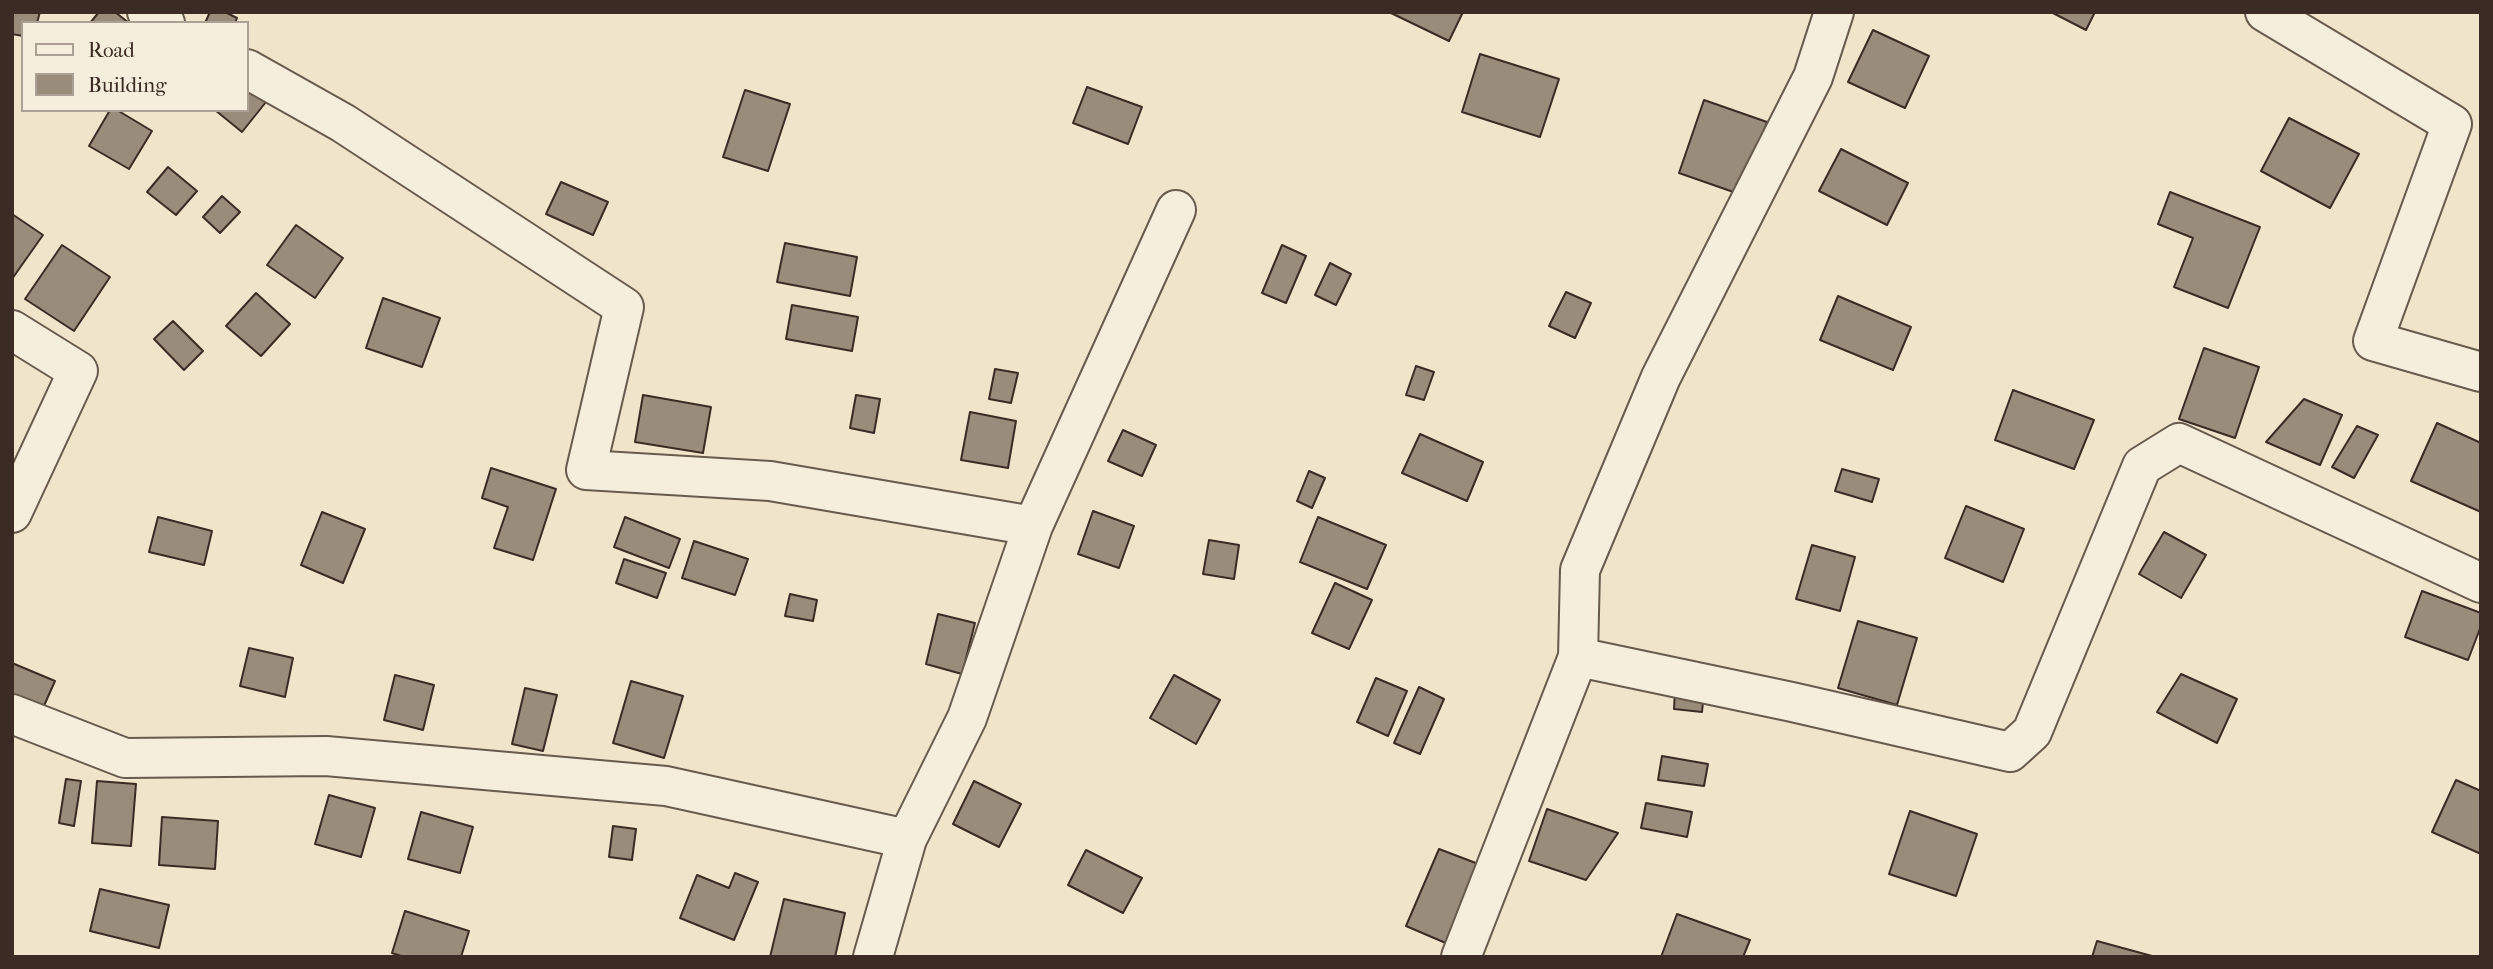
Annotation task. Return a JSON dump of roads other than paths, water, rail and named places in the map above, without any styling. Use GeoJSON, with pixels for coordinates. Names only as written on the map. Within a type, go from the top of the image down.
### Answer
{"type":"FeatureCollection","features":[{"type":"Feature","properties":{"kind":"street"},"geometry":{"type":"LineString","coordinates":[[1461,957],[1578,657],[1580,570],[1661,377],[1813,77],[1834,12]]}},
{"type":"Feature","properties":{"kind":"street"},"geometry":{"type":"LineString","coordinates":[[2265,12],[2452,124],[2373,341],[2481,372]]}},
{"type":"Feature","properties":{"kind":"street"},"geometry":{"type":"LineString","coordinates":[[248,70],[343,123],[624,307],[586,470],[770,481],[1033,526]]}},
{"type":"Feature","properties":{"kind":"street"},"geometry":{"type":"LineString","coordinates":[[873,957],[907,839],[967,719],[1033,526],[1176,211]]}},
{"type":"Feature","properties":{"kind":"street"},"geometry":{"type":"LineString","coordinates":[[12,330],[78,371],[12,513]]}},
{"type":"Feature","properties":{"kind":"street"},"geometry":{"type":"LineString","coordinates":[[1578,657],[2010,752],[2032,732],[2142,466],[2179,443],[2481,583]]}},
{"type":"Feature","properties":{"kind":"street"},"geometry":{"type":"LineString","coordinates":[[12,713],[125,758],[326,757],[666,786],[907,839]]}}]}
